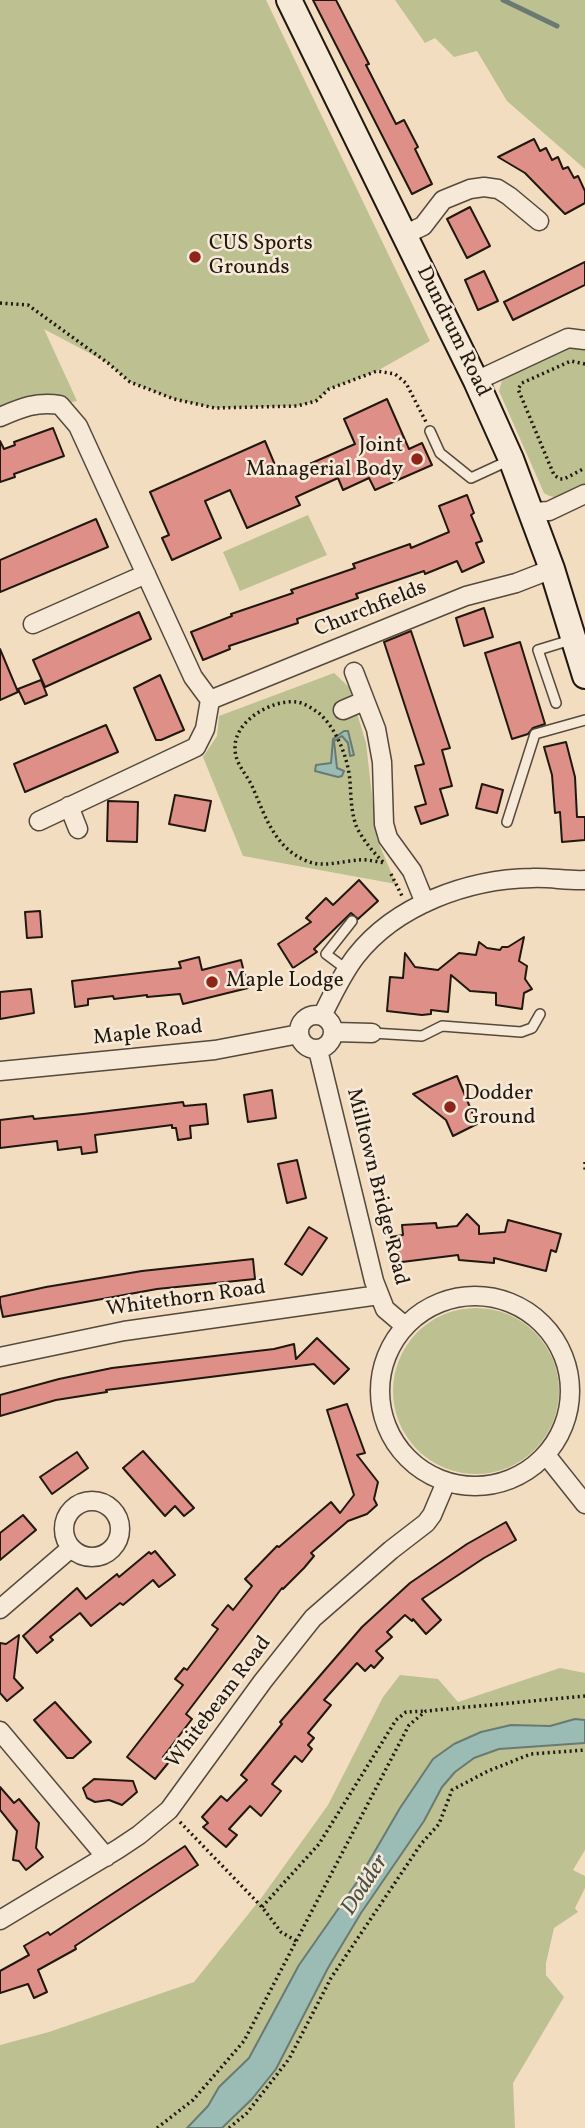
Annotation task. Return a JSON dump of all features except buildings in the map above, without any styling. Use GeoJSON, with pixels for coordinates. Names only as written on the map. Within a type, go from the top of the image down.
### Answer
{"type":"FeatureCollection","features":[{"type":"Feature","properties":{"kind":"main road","name":"Dundrum Road"},"geometry":{"type":"LineString","coordinates":[[289,0],[477,381],[533,512],[585,676]]}},
{"type":"Feature","properties":{"kind":"street"},"geometry":{"type":"LineString","coordinates":[[404,235],[423,226],[443,200],[470,189],[484,187],[509,196],[539,221]]}},
{"type":"Feature","properties":{"kind":"street"},"geometry":{"type":"LineString","coordinates":[[477,381],[568,338],[585,340]]}},
{"type":"Feature","properties":{"kind":"street"},"geometry":{"type":"LineString","coordinates":[[0,417],[28,405],[45,402],[60,405],[78,426],[193,677],[210,700],[205,729],[196,747],[39,821]]}},
{"type":"Feature","properties":{"kind":"street"},"geometry":{"type":"LineString","coordinates":[[533,512],[549,511],[585,494]]}},
{"type":"Feature","properties":{"kind":"street","name":"Churchfields"},"geometry":{"type":"LineString","coordinates":[[210,700],[466,596],[516,583],[552,569]]}},
{"type":"Feature","properties":{"kind":"street"},"geometry":{"type":"LineString","coordinates":[[33,624],[146,574]]}},
{"type":"Feature","properties":{"kind":"street"},"geometry":{"type":"LineString","coordinates":[[354,672],[376,729],[382,762],[384,824],[388,838],[405,859],[425,903]]}},
{"type":"Feature","properties":{"kind":"street"},"geometry":{"type":"LineString","coordinates":[[343,710],[364,701]]}},
{"type":"Feature","properties":{"kind":"street"},"geometry":{"type":"LineString","coordinates":[[69,806],[78,829]]}},
{"type":"Feature","properties":{"kind":"street"},"geometry":{"type":"LineString","coordinates":[[322,1016],[346,970],[383,927],[425,903],[477,885],[504,880],[585,880]]}},
{"type":"Feature","properties":{"kind":"street"},"geometry":{"type":"LineString","coordinates":[[322,1016],[330,1022],[334,1032],[331,1042],[318,1050],[303,1044],[299,1034],[305,1019],[322,1016]]}},
{"type":"Feature","properties":{"kind":"street"},"geometry":{"type":"LineString","coordinates":[[334,1032],[372,1033]]}},
{"type":"Feature","properties":{"kind":"street","name":"Maple Road"},"geometry":{"type":"LineString","coordinates":[[0,1071],[215,1050],[299,1034]]}},
{"type":"Feature","properties":{"kind":"street","name":"Milltown Bridge Road"},"geometry":{"type":"LineString","coordinates":[[318,1050],[374,1282],[385,1309],[405,1326]]}},
{"type":"Feature","properties":{"kind":"street","name":"Whitethorn Road"},"geometry":{"type":"LineString","coordinates":[[0,1357],[124,1331],[379,1295]]}},
{"type":"Feature","properties":{"kind":"street"},"geometry":{"type":"LineString","coordinates":[[486,1296],[515,1304],[540,1320],[559,1344],[571,1386],[571,1402],[563,1430],[546,1455],[525,1473],[500,1483],[473,1487],[446,1482],[424,1472],[406,1457],[392,1438],[383,1415],[379,1391],[382,1368],[391,1345],[405,1326],[429,1307],[457,1297],[486,1296]]}},
{"type":"Feature","properties":{"kind":"street"},"geometry":{"type":"LineString","coordinates":[[546,1455],[585,1504]]}},
{"type":"Feature","properties":{"kind":"street","name":"Whitebeam Road"},"geometry":{"type":"LineString","coordinates":[[0,1920],[106,1857],[169,1810],[263,1681],[313,1618],[426,1523],[446,1482]]}},
{"type":"Feature","properties":{"kind":"street"},"geometry":{"type":"LineString","coordinates":[[0,1609],[71,1548]]}},
{"type":"Feature","properties":{"kind":"street"},"geometry":{"type":"LineString","coordinates":[[0,1731],[106,1857]]}},
{"type":"Feature","properties":{"kind":"lane"},"geometry":{"type":"LineString","coordinates":[[430,431],[440,453],[471,478],[511,459]]}},
{"type":"Feature","properties":{"kind":"lane"},"geometry":{"type":"LineString","coordinates":[[556,703],[538,650],[574,639]]}},
{"type":"Feature","properties":{"kind":"lane"},"geometry":{"type":"LineString","coordinates":[[507,822],[535,734],[585,720]]}},
{"type":"Feature","properties":{"kind":"lane"},"geometry":{"type":"LineString","coordinates":[[346,970],[326,954],[352,921]]}},
{"type":"Feature","properties":{"kind":"lane"},"geometry":{"type":"LineString","coordinates":[[372,1033],[422,1036],[442,1026],[521,1032],[532,1028],[540,1014]]}},
{"type":"Feature","properties":{"kind":"path"},"geometry":{"type":"LineString","coordinates":[[0,303],[28,305],[130,382],[174,399],[215,408],[297,406],[316,401],[329,389],[377,371],[395,374],[406,383],[430,431]]}},
{"type":"Feature","properties":{"kind":"path"},"geometry":{"type":"LineString","coordinates":[[585,364],[570,361],[522,383],[518,389],[554,475],[564,479],[585,468]]}},
{"type":"Feature","properties":{"kind":"path"},"geometry":{"type":"LineString","coordinates":[[338,741],[321,716],[305,704],[294,701],[274,705],[242,725],[234,746],[237,764],[251,784],[266,823],[279,841],[297,856],[310,863],[361,860],[398,863],[405,859]]}},
{"type":"Feature","properties":{"kind":"path"},"geometry":{"type":"LineString","coordinates":[[585,1162],[585,1171]]}},
{"type":"Feature","properties":{"kind":"path"},"geometry":{"type":"LineString","coordinates":[[262,1907],[319,1844],[396,1720],[405,1712],[585,1696]]}},
{"type":"Feature","properties":{"kind":"path"},"geometry":{"type":"LineString","coordinates":[[158,2128],[193,2099],[244,2041],[410,1726],[426,1711]]}},
{"type":"Feature","properties":{"kind":"path"},"geometry":{"type":"LineString","coordinates":[[229,2128],[247,2113],[289,2059],[331,1978],[421,1844],[439,1824],[452,1790],[488,1771],[531,1754],[585,1750]]}},
{"type":"Feature","properties":{"kind":"path"},"geometry":{"type":"LineString","coordinates":[[169,1810],[262,1907],[281,1932],[298,1942]]}},
{"type":"Feature","properties":{"kind":"green space","name":"CUS Sports Grounds"},"geometry":{"type":"Polygon","coordinates":[[[0,0],[266,0],[430,341],[377,371],[329,389],[316,401],[297,406],[215,408],[174,399],[130,382],[108,363],[44,329],[77,401],[0,417],[0,0]]]}},
{"type":"Feature","properties":{"kind":"green space"},"geometry":{"type":"Polygon","coordinates":[[[395,0],[585,0],[585,169],[507,101],[477,51],[454,57],[435,38],[425,43],[395,0]]]}},
{"type":"Feature","properties":{"kind":"green space"},"geometry":{"type":"Polygon","coordinates":[[[569,344],[585,346],[585,486],[565,496],[555,497],[544,493],[499,391],[503,377],[569,344]]]}},
{"type":"Feature","properties":{"kind":"green space"},"geometry":{"type":"Polygon","coordinates":[[[308,515],[327,555],[240,591],[223,552],[308,515]]]}},
{"type":"Feature","properties":{"kind":"green space"},"geometry":{"type":"Polygon","coordinates":[[[334,673],[349,687],[366,743],[377,839],[396,884],[243,856],[203,757],[217,736],[219,716],[334,673]]]}},
{"type":"Feature","properties":{"kind":"green space"},"geometry":{"type":"Polygon","coordinates":[[[476,1308],[508,1315],[522,1322],[534,1333],[545,1345],[552,1359],[559,1391],[552,1423],[545,1437],[534,1449],[522,1460],[508,1467],[476,1474],[444,1467],[430,1460],[418,1449],[407,1437],[400,1423],[393,1391],[400,1359],[407,1345],[418,1333],[430,1322],[444,1315],[476,1308]]]}},
{"type":"Feature","properties":{"kind":"green space"},"geometry":{"type":"Polygon","coordinates":[[[560,1668],[585,1673],[585,1850],[573,1870],[585,1876],[585,1888],[575,1908],[578,1912],[554,1928],[546,1975],[564,1997],[513,2083],[515,2128],[0,2128],[0,2045],[49,2032],[194,1982],[262,1897],[328,1805],[383,1697],[400,1675],[438,1679],[458,1702],[560,1668]]]}},
{"type":"Feature","properties":{"kind":"water"},"geometry":{"type":"Polygon","coordinates":[[[348,731],[354,755],[350,756],[348,743],[342,736],[334,741],[337,768],[344,771],[342,776],[315,771],[316,765],[331,763],[333,739],[348,731]]]}},
{"type":"Feature","properties":{"kind":"water","name":"Dodder"},"geometry":{"type":"Polygon","coordinates":[[[575,1719],[585,1720],[585,1743],[499,1749],[474,1758],[455,1772],[442,1787],[424,1821],[361,1913],[328,1968],[276,2069],[252,2099],[222,2128],[187,2128],[208,2106],[219,2087],[249,2058],[299,1965],[357,1882],[400,1808],[433,1759],[454,1744],[481,1732],[511,1725],[550,1726],[575,1719]]]}},
{"type":"Feature","properties":{"kind":"waterway"},"geometry":{"type":"LineString","coordinates":[[503,0],[557,26]]}},
{"type":"Feature","properties":{"kind":"place","name":"CUS Sports Grounds"},"geometry":{"type":"Point","coordinates":[195,257]}},
{"type":"Feature","properties":{"kind":"place","name":"Joint Managerial Body"},"geometry":{"type":"Point","coordinates":[417,459]}},
{"type":"Feature","properties":{"kind":"place","name":"Maple Lodge"},"geometry":{"type":"Point","coordinates":[212,982]}},
{"type":"Feature","properties":{"kind":"place","name":"Dodder Ground"},"geometry":{"type":"Point","coordinates":[450,1107]}}]}
